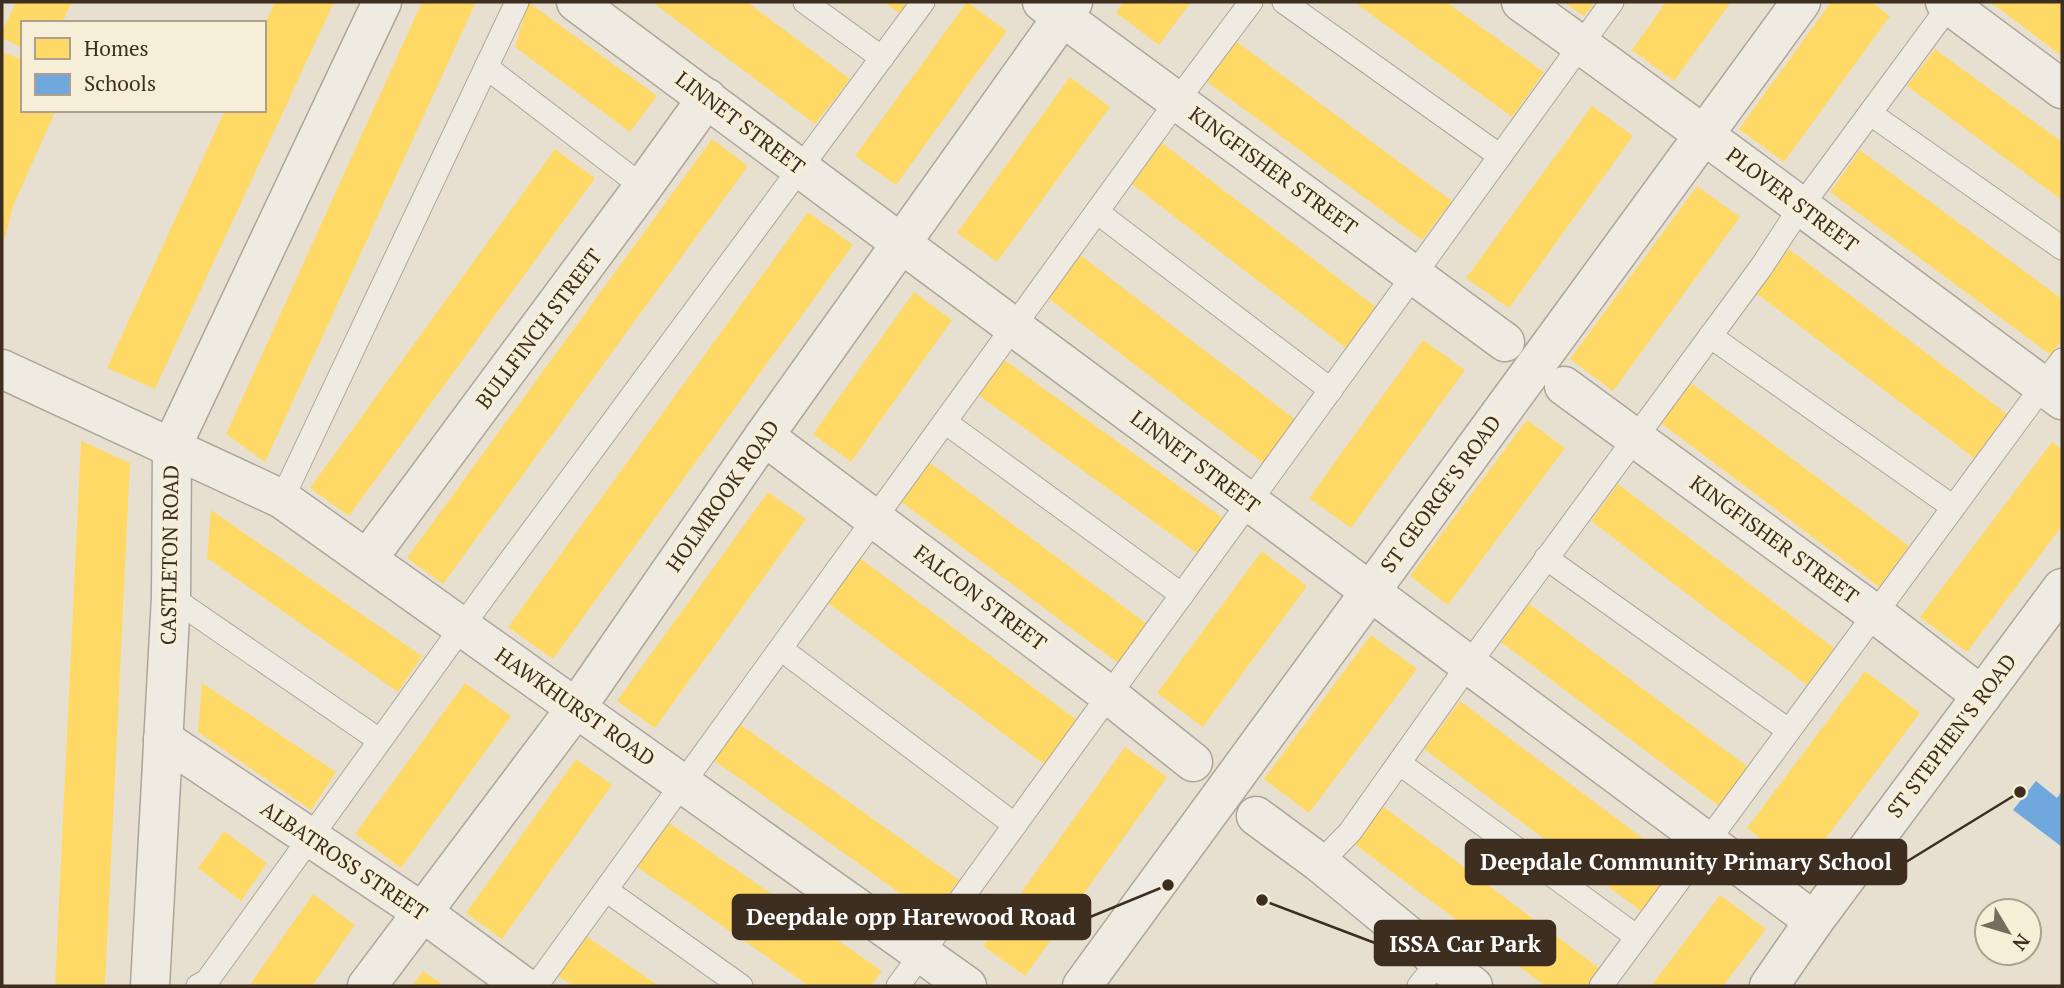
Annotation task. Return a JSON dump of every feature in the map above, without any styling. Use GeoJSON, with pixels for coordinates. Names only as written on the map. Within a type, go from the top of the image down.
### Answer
{"type":"FeatureCollection","features":[{"type":"Feature","properties":{"kind":"street","name":"CASTLETON ROAD"},"geometry":{"type":"LineString","coordinates":[[150,986],[172,597],[172,446],[382,2]]}},
{"type":"Feature","properties":{"kind":"street","name":"LINNET STREET"},"geometry":{"type":"LineString","coordinates":[[576,2],[1814,921]]}},
{"type":"Feature","properties":{"kind":"street","name":"PLOVER STREET"},"geometry":{"type":"LineString","coordinates":[[1521,2],[1703,132],[1800,208],[2056,382]]}},
{"type":"Feature","properties":{"kind":"street","name":"ST GEORGE'S ROAD"},"geometry":{"type":"LineString","coordinates":[[1082,986],[1703,132],[1801,2]]}},
{"type":"Feature","properties":{"kind":"street"},"geometry":{"type":"LineString","coordinates":[[1949,3],[2062,89]]}},
{"type":"Feature","properties":{"kind":"street","name":"KINGFISHER STREET"},"geometry":{"type":"LineString","coordinates":[[1059,7],[1177,101],[1504,342]]}},
{"type":"Feature","properties":{"kind":"street","name":"HOLMROOK ROAD"},"geometry":{"type":"LineString","coordinates":[[367,986],[576,708],[764,436],[903,244],[1059,7]]}},
{"type":"Feature","properties":{"kind":"street","name":"BULLFINCH STREET"},"geometry":{"type":"LineString","coordinates":[[368,558],[707,98]]}},
{"type":"Feature","properties":{"kind":"street","name":"HAWKHURST ROAD"},"geometry":{"type":"LineString","coordinates":[[2,369],[282,499],[967,986]]}},
{"type":"Feature","properties":{"kind":"street","name":"KINGFISHER STREET"},"geometry":{"type":"LineString","coordinates":[[1564,386],[1874,613],[1982,696]]}},
{"type":"Feature","properties":{"kind":"street","name":"FALCON STREET"},"geometry":{"type":"LineString","coordinates":[[764,436],[1109,695],[1193,762]]}},
{"type":"Feature","properties":{"kind":"street","name":"ST STEPHEN'S ROAD"},"geometry":{"type":"LineString","coordinates":[[1769,986],[1814,921],[2062,588]]}},
{"type":"Feature","properties":{"kind":"street","name":"ALBATROSS STREET"},"geometry":{"type":"LineString","coordinates":[[163,738],[422,912],[523,986]]}},
{"type":"Feature","properties":{"kind":"street"},"geometry":{"type":"LineString","coordinates":[[1256,816],[1320,863],[1429,974],[1473,986]]}},
{"type":"Feature","properties":{"kind":"lane"},"geometry":{"type":"LineString","coordinates":[[282,499],[517,2]]}},
{"type":"Feature","properties":{"kind":"lane"},"geometry":{"type":"LineString","coordinates":[[805,2],[882,58]]}},
{"type":"Feature","properties":{"kind":"lane"},"geometry":{"type":"LineString","coordinates":[[198,986],[207,981],[462,626],[923,2]]}},
{"type":"Feature","properties":{"kind":"lane"},"geometry":{"type":"LineString","coordinates":[[536,986],[1251,2]]}},
{"type":"Feature","properties":{"kind":"lane"},"geometry":{"type":"LineString","coordinates":[[1284,2],[1500,156]]}},
{"type":"Feature","properties":{"kind":"lane"},"geometry":{"type":"LineString","coordinates":[[898,986],[1612,2]]}},
{"type":"Feature","properties":{"kind":"lane"},"geometry":{"type":"LineString","coordinates":[[1320,863],[1350,832],[1634,437],[1762,266],[1800,208],[1871,114],[1949,3]]}},
{"type":"Feature","properties":{"kind":"lane"},"geometry":{"type":"LineString","coordinates":[[486,67],[643,187]]}},
{"type":"Feature","properties":{"kind":"lane"},"geometry":{"type":"LineString","coordinates":[[1871,114],[2062,248]]}},
{"type":"Feature","properties":{"kind":"lane"},"geometry":{"type":"LineString","coordinates":[[1097,212],[1331,390]]}},
{"type":"Feature","properties":{"kind":"lane"},"geometry":{"type":"LineString","coordinates":[[1710,336],[1952,507]]}},
{"type":"Feature","properties":{"kind":"lane"},"geometry":{"type":"LineString","coordinates":[[1601,986],[1952,507],[2056,382]]}},
{"type":"Feature","properties":{"kind":"lane"},"geometry":{"type":"LineString","coordinates":[[945,422],[1182,595]]}},
{"type":"Feature","properties":{"kind":"lane"},"geometry":{"type":"LineString","coordinates":[[1546,558],[1788,730]]}},
{"type":"Feature","properties":{"kind":"lane"},"geometry":{"type":"LineString","coordinates":[[172,597],[379,740]]}},
{"type":"Feature","properties":{"kind":"lane"},"geometry":{"type":"LineString","coordinates":[[781,649],[1015,825]]}},
{"type":"Feature","properties":{"kind":"lane"},"geometry":{"type":"LineString","coordinates":[[1399,762],[1637,937]]}},
{"type":"Feature","properties":{"kind":"lane"},"geometry":{"type":"LineString","coordinates":[[606,890],[741,986]]}},
{"type":"Feature","properties":{"kind":"building: Homes"},"geometry":{"type":"Polygon","coordinates":[[[16,2],[72,2],[63,21],[21,21],[21,47],[2,38],[2,32],[16,2]]]}},
{"type":"Feature","properties":{"kind":"building: Homes"},"geometry":{"type":"Polygon","coordinates":[[[275,2],[334,2],[155,389],[107,368],[224,112],[266,112],[266,22],[275,2]]]}},
{"type":"Feature","properties":{"kind":"building: Homes"},"geometry":{"type":"Polygon","coordinates":[[[422,2],[476,2],[265,462],[226,434],[422,2]]]}},
{"type":"Feature","properties":{"kind":"building: Homes"},"geometry":{"type":"Polygon","coordinates":[[[528,2],[657,96],[630,132],[515,47],[528,2]]]}},
{"type":"Feature","properties":{"kind":"building: Homes"},"geometry":{"type":"Polygon","coordinates":[[[652,2],[747,2],[850,79],[815,124],[652,2]]]}},
{"type":"Feature","properties":{"kind":"building: Homes"},"geometry":{"type":"Polygon","coordinates":[[[884,2],[907,2],[899,13],[884,2]]]}},
{"type":"Feature","properties":{"kind":"building: Homes"},"geometry":{"type":"Polygon","coordinates":[[[967,2],[1007,31],[896,185],[855,156],[967,2]]]}},
{"type":"Feature","properties":{"kind":"building: Homes"},"geometry":{"type":"Polygon","coordinates":[[[1124,2],[1191,2],[1159,45],[1116,13],[1124,2]]]}},
{"type":"Feature","properties":{"kind":"building: Homes"},"geometry":{"type":"Polygon","coordinates":[[[1354,2],[1446,2],[1544,72],[1512,117],[1354,2]]]}},
{"type":"Feature","properties":{"kind":"building: Homes"},"geometry":{"type":"Polygon","coordinates":[[[1564,2],[1595,2],[1584,16],[1564,2]]]}},
{"type":"Feature","properties":{"kind":"building: Homes"},"geometry":{"type":"Polygon","coordinates":[[[1666,2],[1731,2],[1674,81],[1632,50],[1666,2]]]}},
{"type":"Feature","properties":{"kind":"building: Homes"},"geometry":{"type":"Polygon","coordinates":[[[1831,2],[1871,2],[1890,16],[1784,162],[1739,129],[1831,2]]]}},
{"type":"Feature","properties":{"kind":"building: Homes"},"geometry":{"type":"Polygon","coordinates":[[[1989,2],[2062,2],[2062,56],[2001,10],[1989,2]]]}},
{"type":"Feature","properties":{"kind":"building: Homes"},"geometry":{"type":"Polygon","coordinates":[[[1233,39],[1452,201],[1422,240],[1203,79],[1233,39]]]}},
{"type":"Feature","properties":{"kind":"building: Homes"},"geometry":{"type":"Polygon","coordinates":[[[1935,49],[2062,142],[2062,200],[1907,86],[1935,49]]]}},
{"type":"Feature","properties":{"kind":"building: Homes"},"geometry":{"type":"Polygon","coordinates":[[[2,52],[21,59],[21,112],[55,112],[13,206],[5,238],[2,239],[2,52]]]}},
{"type":"Feature","properties":{"kind":"building: Homes"},"geometry":{"type":"Polygon","coordinates":[[[1070,77],[1110,107],[997,262],[957,233],[1070,77]]]}},
{"type":"Feature","properties":{"kind":"building: Homes"},"geometry":{"type":"Polygon","coordinates":[[[1592,106],[1633,136],[1509,308],[1466,278],[1592,106]]]}},
{"type":"Feature","properties":{"kind":"building: Homes"},"geometry":{"type":"Polygon","coordinates":[[[712,139],[748,166],[443,584],[407,558],[712,139]]]}},
{"type":"Feature","properties":{"kind":"building: Homes"},"geometry":{"type":"Polygon","coordinates":[[[1161,142],[1377,308],[1346,348],[1129,182],[1161,142]]]}},
{"type":"Feature","properties":{"kind":"building: Homes"},"geometry":{"type":"Polygon","coordinates":[[[555,149],[595,178],[349,516],[310,488],[555,149]]]}},
{"type":"Feature","properties":{"kind":"building: Homes"},"geometry":{"type":"Polygon","coordinates":[[[1860,150],[2062,299],[2062,340],[2051,355],[1830,192],[1860,150]]]}},
{"type":"Feature","properties":{"kind":"building: Homes"},"geometry":{"type":"Polygon","coordinates":[[[1697,186],[1740,217],[1613,391],[1570,359],[1697,186]]]}},
{"type":"Feature","properties":{"kind":"building: Homes"},"geometry":{"type":"Polygon","coordinates":[[[808,212],[853,245],[553,659],[508,627],[808,212]]]}},
{"type":"Feature","properties":{"kind":"building: Homes"},"geometry":{"type":"Polygon","coordinates":[[[1789,249],[2007,414],[1974,458],[1756,293],[1789,249]]]}},
{"type":"Feature","properties":{"kind":"building: Homes"},"geometry":{"type":"Polygon","coordinates":[[[1080,255],[1296,420],[1263,463],[1048,298],[1080,255]]]}},
{"type":"Feature","properties":{"kind":"building: Homes"},"geometry":{"type":"Polygon","coordinates":[[[914,292],[952,320],[851,462],[813,434],[914,292]]]}},
{"type":"Feature","properties":{"kind":"building: Homes"},"geometry":{"type":"Polygon","coordinates":[[[1423,340],[1465,370],[1351,528],[1309,498],[1423,340]]]}},
{"type":"Feature","properties":{"kind":"building: Homes"},"geometry":{"type":"Polygon","coordinates":[[[1003,359],[1223,518],[1197,553],[977,394],[1003,359]]]}},
{"type":"Feature","properties":{"kind":"building: Homes"},"geometry":{"type":"Polygon","coordinates":[[[1691,383],[1909,546],[1879,587],[1661,423],[1691,383]]]}},
{"type":"Feature","properties":{"kind":"building: Homes"},"geometry":{"type":"Polygon","coordinates":[[[1527,420],[1565,448],[1448,605],[1410,576],[1527,420]]]}},
{"type":"Feature","properties":{"kind":"building: Homes"},"geometry":{"type":"Polygon","coordinates":[[[81,441],[130,463],[105,986],[55,986],[81,441]]]}},
{"type":"Feature","properties":{"kind":"building: Homes"},"geometry":{"type":"Polygon","coordinates":[[[2052,442],[2062,450],[2062,526],[1967,652],[1920,617],[2052,442]]]}},
{"type":"Feature","properties":{"kind":"building: Homes"},"geometry":{"type":"Polygon","coordinates":[[[929,462],[1147,624],[1118,663],[900,501],[929,462]]]}},
{"type":"Feature","properties":{"kind":"building: Homes"},"geometry":{"type":"Polygon","coordinates":[[[1618,484],[1834,648],[1807,685],[1591,521],[1618,484]]]}},
{"type":"Feature","properties":{"kind":"building: Homes"},"geometry":{"type":"Polygon","coordinates":[[[768,492],[806,519],[655,728],[617,701],[768,492]]]}},
{"type":"Feature","properties":{"kind":"building: Homes"},"geometry":{"type":"Polygon","coordinates":[[[211,510],[422,656],[398,692],[207,558],[211,510]]]}},
{"type":"Feature","properties":{"kind":"building: Homes"},"geometry":{"type":"Polygon","coordinates":[[[1262,551],[1307,586],[1203,727],[1157,693],[1262,551]]]}},
{"type":"Feature","properties":{"kind":"building: Homes"},"geometry":{"type":"Polygon","coordinates":[[[857,556],[1077,720],[1044,764],[824,600],[857,556]]]}},
{"type":"Feature","properties":{"kind":"building: Homes"},"geometry":{"type":"Polygon","coordinates":[[[1529,604],[1748,767],[1719,806],[1501,642],[1529,604]]]}},
{"type":"Feature","properties":{"kind":"building: Homes"},"geometry":{"type":"Polygon","coordinates":[[[1371,635],[1417,669],[1309,813],[1264,779],[1371,635]]]}},
{"type":"Feature","properties":{"kind":"building: Homes"},"geometry":{"type":"Polygon","coordinates":[[[1865,671],[1920,713],[1802,870],[1747,828],[1865,671]]]}},
{"type":"Feature","properties":{"kind":"building: Homes"},"geometry":{"type":"Polygon","coordinates":[[[202,683],[336,772],[311,810],[198,732],[202,683]]]}},
{"type":"Feature","properties":{"kind":"building: Homes"},"geometry":{"type":"Polygon","coordinates":[[[465,683],[511,716],[401,868],[355,834],[465,683]]]}},
{"type":"Feature","properties":{"kind":"building: Homes"},"geometry":{"type":"Polygon","coordinates":[[[1460,701],[1677,864],[1641,911],[1424,749],[1460,701]]]}},
{"type":"Feature","properties":{"kind":"building: Homes"},"geometry":{"type":"Polygon","coordinates":[[[738,723],[959,880],[932,916],[712,759],[738,723]]]}},
{"type":"Feature","properties":{"kind":"building: Homes"},"geometry":{"type":"Polygon","coordinates":[[[1125,747],[1167,777],[1025,976],[983,946],[1125,747]]]}},
{"type":"Feature","properties":{"kind":"building: Homes"},"geometry":{"type":"Polygon","coordinates":[[[576,759],[612,785],[502,939],[466,913],[576,759]]]}},
{"type":"Feature","properties":{"kind":"building: Homes"},"geometry":{"type":"Polygon","coordinates":[[[1381,805],[1599,968],[1586,986],[1545,986],[1353,843],[1381,805]]]}},
{"type":"Feature","properties":{"kind":"building: Homes"},"geometry":{"type":"Polygon","coordinates":[[[668,822],[882,971],[871,986],[809,986],[637,867],[668,822]]]}},
{"type":"Feature","properties":{"kind":"building: Homes"},"geometry":{"type":"Polygon","coordinates":[[[224,831],[267,863],[241,901],[198,868],[224,831]]]}},
{"type":"Feature","properties":{"kind":"building: Homes"},"geometry":{"type":"Polygon","coordinates":[[[313,894],[355,925],[312,986],[249,986],[313,894]]]}},
{"type":"Feature","properties":{"kind":"building: Homes"},"geometry":{"type":"Polygon","coordinates":[[[1720,895],[1766,929],[1723,986],[1651,986],[1720,895]]]}},
{"type":"Feature","properties":{"kind":"building: Homes"},"geometry":{"type":"Polygon","coordinates":[[[583,934],[659,986],[574,986],[555,974],[583,934]]]}},
{"type":"Feature","properties":{"kind":"building: Homes"},"geometry":{"type":"Polygon","coordinates":[[[423,971],[445,986],[412,986],[423,971]]]}},
{"type":"Feature","properties":{"kind":"building: Schools"},"geometry":{"type":"Polygon","coordinates":[[[2036,781],[2057,798],[2062,791],[2062,847],[2013,810],[2036,781]]]}},
{"type":"Feature","properties":{"kind":"place","name":"Deepdale Community Primary School"},"geometry":{"type":"Point","coordinates":[2020,792]}},
{"type":"Feature","properties":{"kind":"place","name":"Deepdale opp Harewood Road"},"geometry":{"type":"Point","coordinates":[1168,885]}},
{"type":"Feature","properties":{"kind":"place","name":"ISSA Car Park"},"geometry":{"type":"Point","coordinates":[1262,900]}}]}
